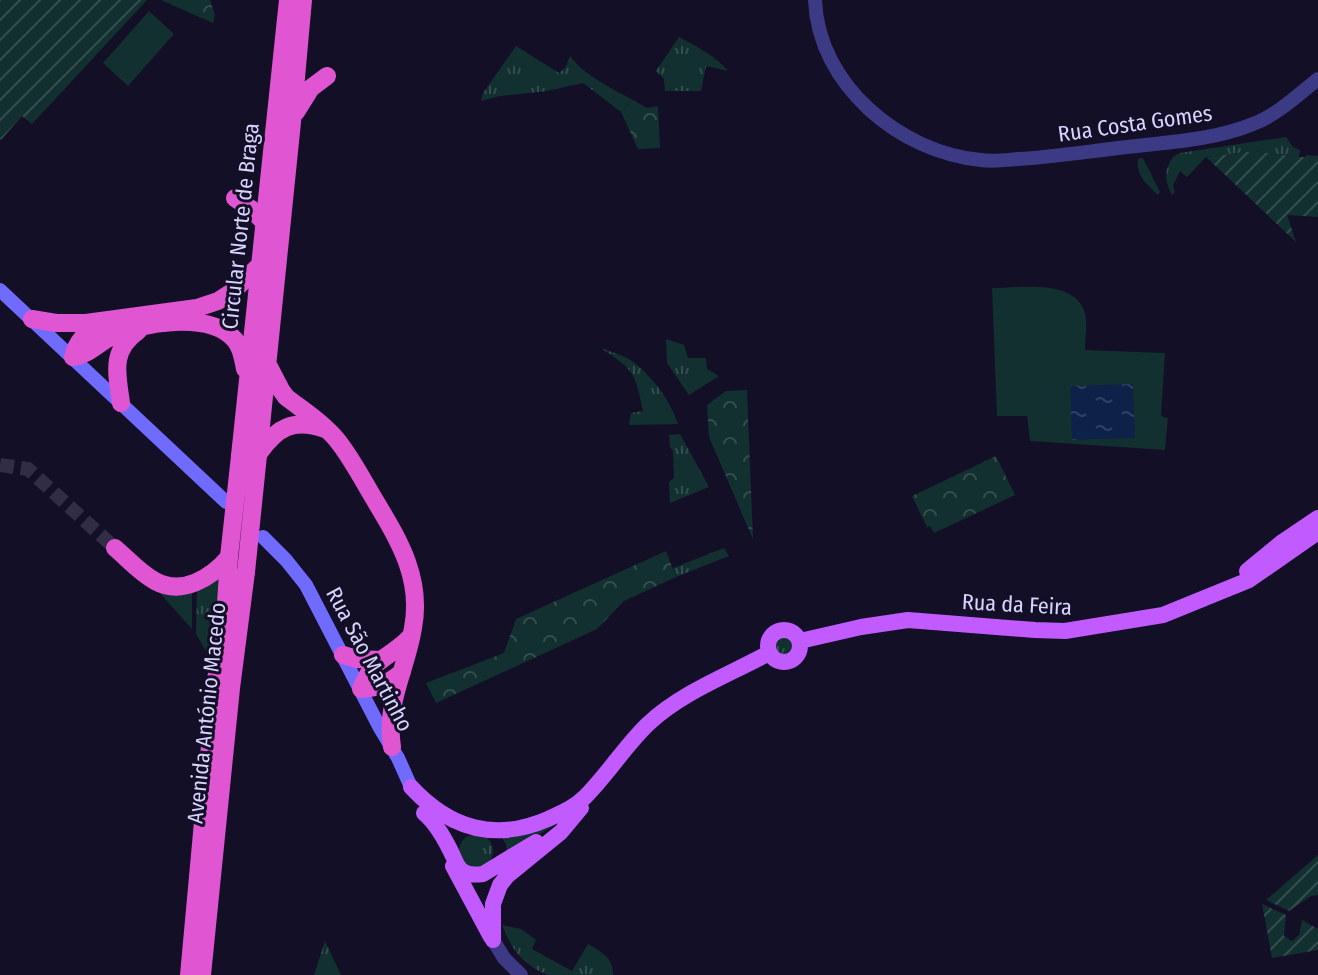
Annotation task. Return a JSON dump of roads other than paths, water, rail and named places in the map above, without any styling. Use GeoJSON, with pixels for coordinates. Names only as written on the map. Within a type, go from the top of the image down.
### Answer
{"type":"FeatureCollection","features":[{"type":"Feature","properties":{"kind":"highway","name":"Circular Norte de Braga"},"geometry":{"type":"LineString","coordinates":[[249,456],[247,379],[288,0]]}},
{"type":"Feature","properties":{"kind":"highway","name":"Circular Norte de Braga"},"geometry":{"type":"LineString","coordinates":[[249,456],[267,363],[303,0]]}},
{"type":"Feature","properties":{"kind":"highway"},"geometry":{"type":"LineString","coordinates":[[292,122],[304,97],[327,76]]}},
{"type":"Feature","properties":{"kind":"highway"},"geometry":{"type":"LineString","coordinates":[[235,198],[265,223]]}},
{"type":"Feature","properties":{"kind":"highway"},"geometry":{"type":"LineString","coordinates":[[32,319],[69,323],[102,322],[210,305],[232,292],[261,264]]}},
{"type":"Feature","properties":{"kind":"highway"},"geometry":{"type":"LineString","coordinates":[[73,357],[87,333],[102,322]]}},
{"type":"Feature","properties":{"kind":"highway"},"geometry":{"type":"LineString","coordinates":[[73,357],[87,353],[111,337],[144,327],[182,322],[204,324],[231,336],[240,349],[247,379]]}},
{"type":"Feature","properties":{"kind":"highway"},"geometry":{"type":"LineString","coordinates":[[121,403],[118,354],[125,341],[144,327]]}},
{"type":"Feature","properties":{"kind":"highway"},"geometry":{"type":"LineString","coordinates":[[267,363],[286,397],[327,429],[348,455],[381,511],[413,578],[415,604],[412,636],[396,660],[393,680],[373,689],[361,689]]}},
{"type":"Feature","properties":{"kind":"highway"},"geometry":{"type":"LineString","coordinates":[[249,456],[289,426],[313,424],[327,429]]}},
{"type":"Feature","properties":{"kind":"highway","name":"Avenida António Macedo"},"geometry":{"type":"LineString","coordinates":[[189,975],[229,557],[249,456]]}},
{"type":"Feature","properties":{"kind":"highway","name":"Avenida António Macedo"},"geometry":{"type":"LineString","coordinates":[[202,975],[246,572],[249,456]]}},
{"type":"Feature","properties":{"kind":"highway"},"geometry":{"type":"LineString","coordinates":[[115,548],[153,580],[174,587],[206,578],[229,557]]}},
{"type":"Feature","properties":{"kind":"highway"},"geometry":{"type":"LineString","coordinates":[[343,655],[357,659],[396,660]]}},
{"type":"Feature","properties":{"kind":"highway"},"geometry":{"type":"LineString","coordinates":[[392,747],[389,731],[396,660]]}},
{"type":"Feature","properties":{"kind":"main road"},"geometry":{"type":"LineString","coordinates":[[0,290],[226,502]]}},
{"type":"Feature","properties":{"kind":"main road","name":"Rua da Feira"},"geometry":{"type":"LineString","coordinates":[[1228,588],[1281,543],[1318,518]]}},
{"type":"Feature","properties":{"kind":"main road","name":"Rua da Feira"},"geometry":{"type":"LineString","coordinates":[[610,768],[649,723],[671,706],[769,653],[781,663],[792,661],[799,655],[800,641],[908,620],[1073,630],[1163,615],[1249,580],[1318,532]]}},
{"type":"Feature","properties":{"kind":"main road","name":"Rua São Martinho"},"geometry":{"type":"LineString","coordinates":[[263,537],[306,585],[424,813],[489,929]]}},
{"type":"Feature","properties":{"kind":"main road"},"geometry":{"type":"LineString","coordinates":[[573,816],[483,874],[474,875],[457,863],[456,840],[462,834],[481,829],[517,829],[568,810],[584,798],[610,768]]}},
{"type":"Feature","properties":{"kind":"main road"},"geometry":{"type":"LineString","coordinates":[[489,929],[500,885],[561,832],[610,768]]}},
{"type":"Feature","properties":{"kind":"main road"},"geometry":{"type":"LineString","coordinates":[[411,787],[437,810],[481,829],[497,840],[499,849],[488,903],[489,929]]}},
{"type":"Feature","properties":{"kind":"main road","name":"Rua São Martinho"},"geometry":{"type":"LineString","coordinates":[[424,813],[431,819],[457,863],[489,929]]}},
{"type":"Feature","properties":{"kind":"street","name":"Rua Costa Gomes"},"geometry":{"type":"LineString","coordinates":[[815,0],[831,61],[847,86],[869,109],[912,140],[943,154],[982,161],[1036,158],[1223,134],[1255,124],[1318,79]]}},
{"type":"Feature","properties":{"kind":"street"},"geometry":{"type":"LineString","coordinates":[[489,929],[504,958],[521,975]]}},
{"type":"Feature","properties":{"kind":"water"},"geometry":{"type":"Polygon","coordinates":[[[1133,384],[1135,438],[1072,440],[1070,386],[1133,384]]]}},
{"type":"Feature","properties":{"kind":"tunnel"},"geometry":{"type":"LineString","coordinates":[[0,465],[28,469],[115,548]]}}]}
